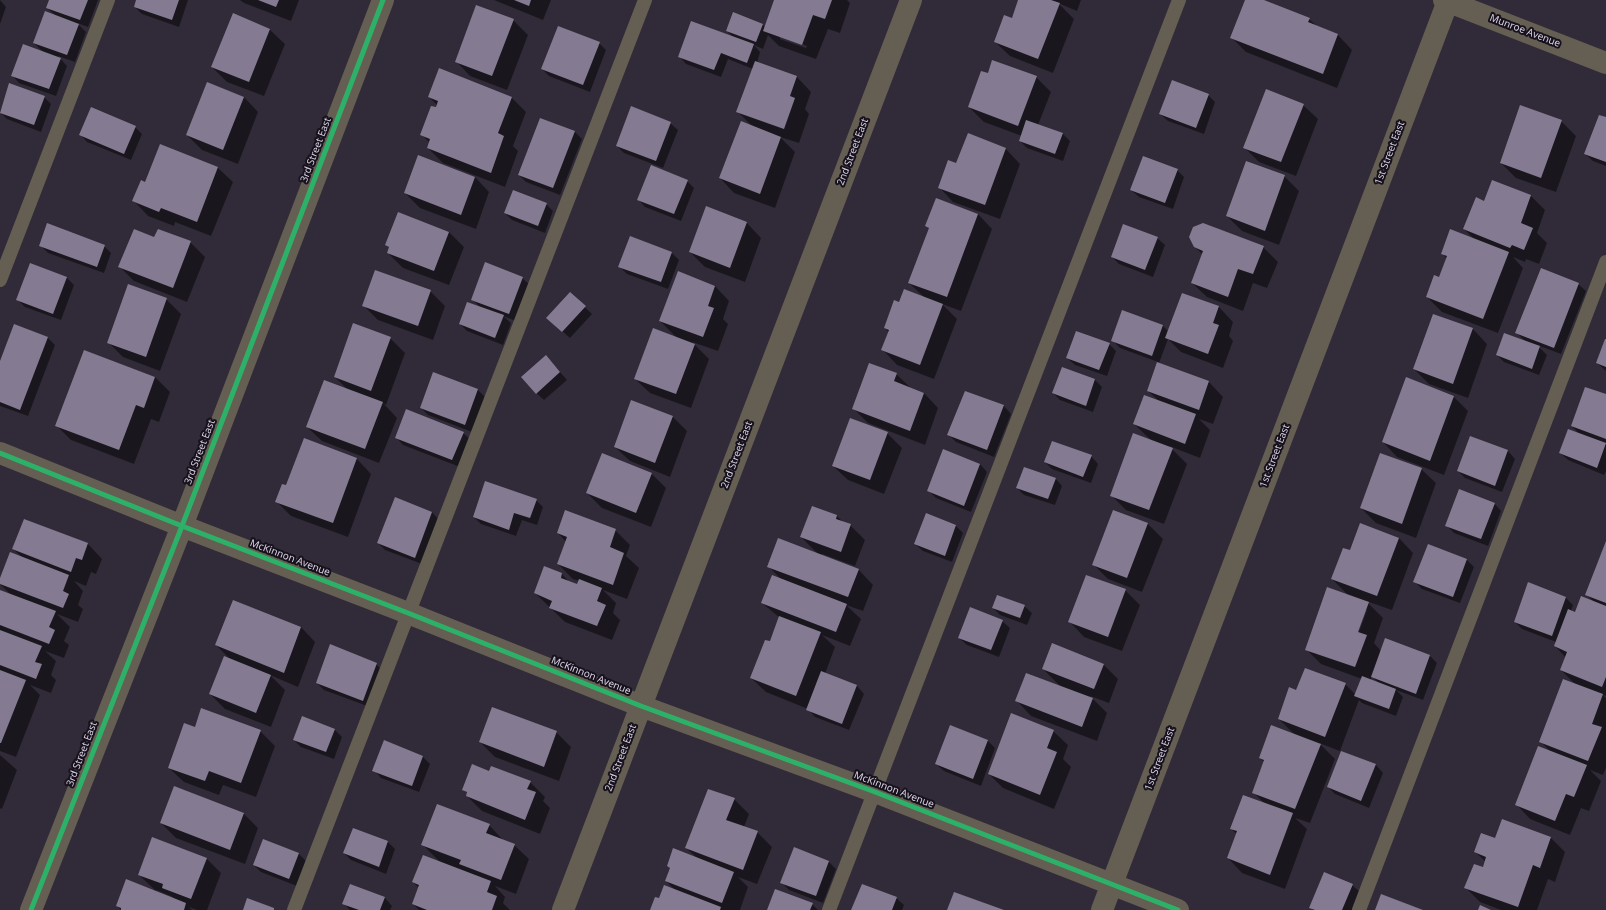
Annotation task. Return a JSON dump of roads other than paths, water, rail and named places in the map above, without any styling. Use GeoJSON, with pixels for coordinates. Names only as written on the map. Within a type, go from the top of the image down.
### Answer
{"type":"FeatureCollection","features":[{"type":"Feature","properties":{"kind":"street","name":"3rd Street East"},"geometry":{"type":"LineString","coordinates":[[31,910],[182,526],[383,0]]}},
{"type":"Feature","properties":{"kind":"street","name":"2nd Street East"},"geometry":{"type":"LineString","coordinates":[[563,910],[911,0]]}},
{"type":"Feature","properties":{"kind":"street","name":"Munroe Avenue"},"geometry":{"type":"LineString","coordinates":[[1446,1],[1606,63]]}},
{"type":"Feature","properties":{"kind":"street","name":"1st Street East"},"geometry":{"type":"LineString","coordinates":[[1102,910],[1446,1]]}},
{"type":"Feature","properties":{"kind":"street","name":"McKinnon Avenue"},"geometry":{"type":"LineString","coordinates":[[0,453],[641,706],[875,792],[1178,910]]}},
{"type":"Feature","properties":{"kind":"lane"},"geometry":{"type":"LineString","coordinates":[[0,280],[108,0]]}},
{"type":"Feature","properties":{"kind":"lane"},"geometry":{"type":"LineString","coordinates":[[294,910],[645,0]]}},
{"type":"Feature","properties":{"kind":"lane"},"geometry":{"type":"LineString","coordinates":[[829,910],[1179,0]]}},
{"type":"Feature","properties":{"kind":"lane"},"geometry":{"type":"LineString","coordinates":[[1359,910],[1606,262]]}}]}
